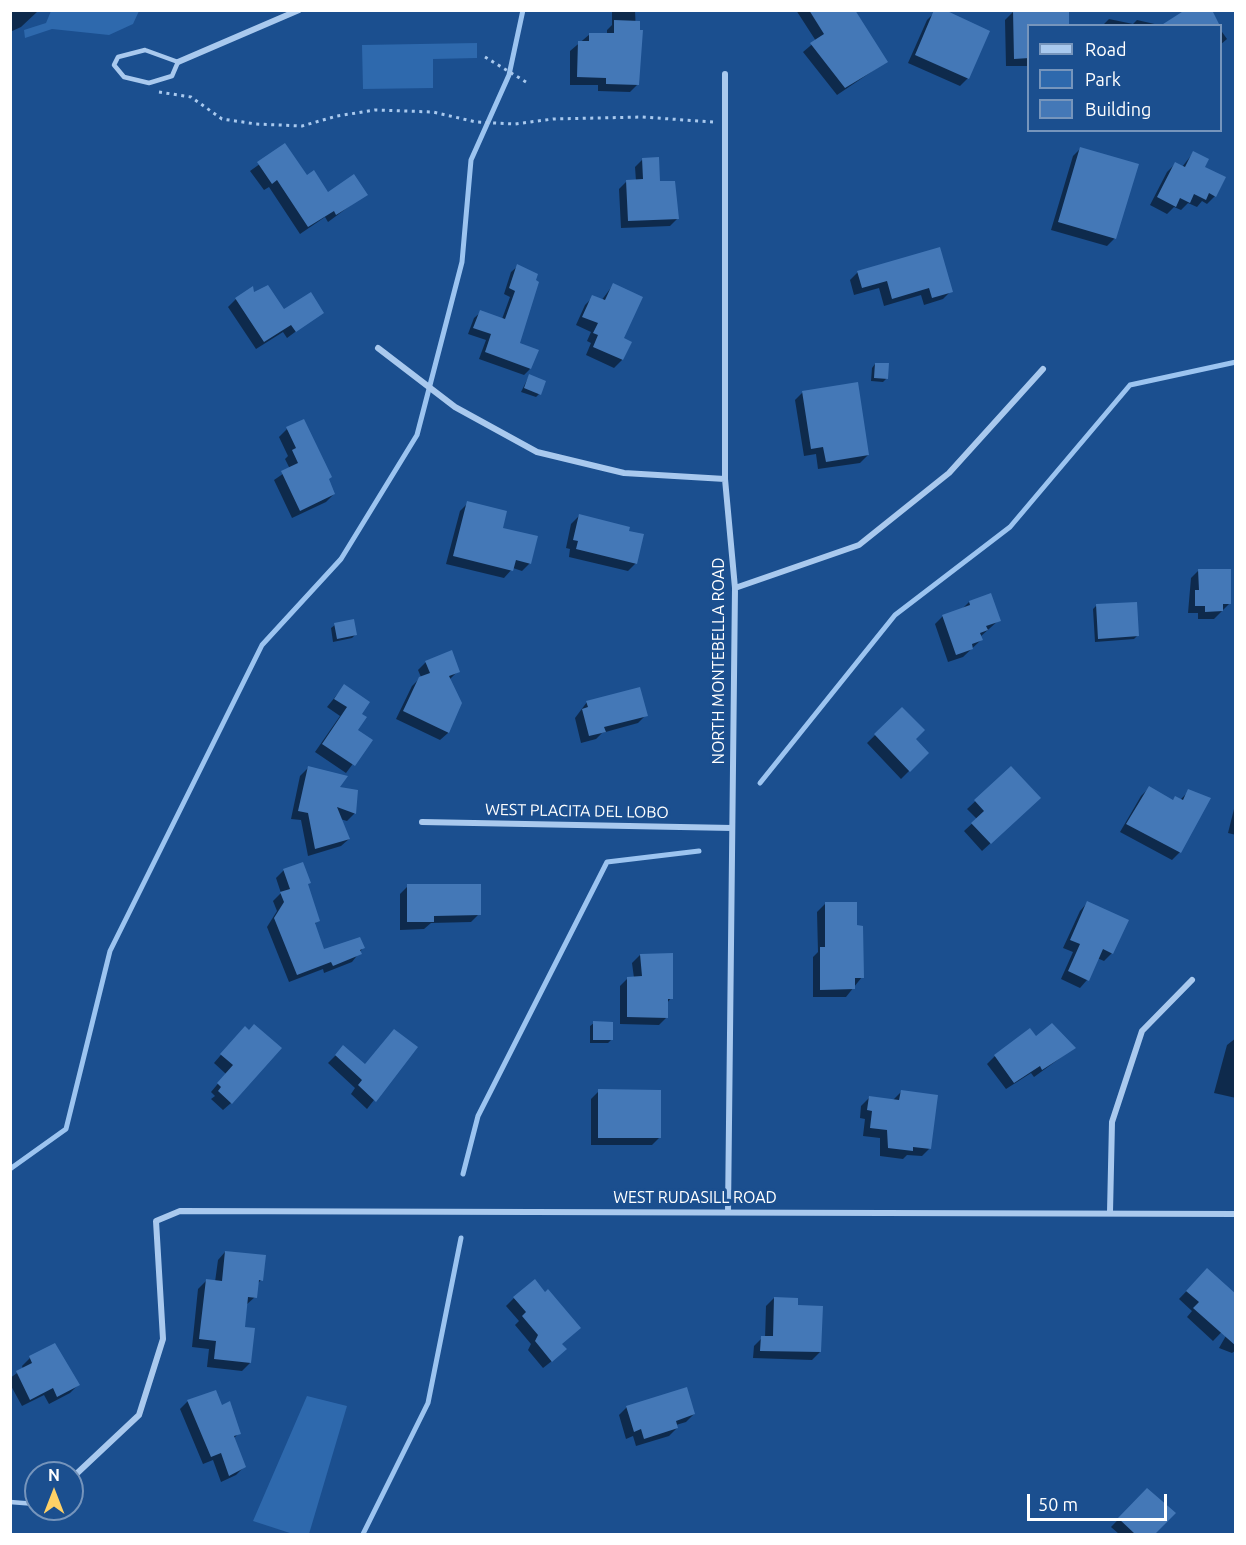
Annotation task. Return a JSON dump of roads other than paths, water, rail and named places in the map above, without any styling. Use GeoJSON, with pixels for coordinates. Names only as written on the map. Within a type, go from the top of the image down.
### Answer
{"type":"FeatureCollection","features":[{"type":"Feature","properties":{"kind":"street"},"geometry":{"type":"LineString","coordinates":[[178,62],[300,10]]}},
{"type":"Feature","properties":{"kind":"street","name":"NORTH MONTEBELLA ROAD"},"geometry":{"type":"LineString","coordinates":[[725,74],[725,478],[735,588],[728,1212]]}},
{"type":"Feature","properties":{"kind":"street"},"geometry":{"type":"LineString","coordinates":[[378,348],[455,407],[537,452],[624,473],[725,478]]}},
{"type":"Feature","properties":{"kind":"street"},"geometry":{"type":"LineString","coordinates":[[735,588],[859,545],[949,473],[1043,369]]}},
{"type":"Feature","properties":{"kind":"street","name":"WEST PLACITA DEL LOBO"},"geometry":{"type":"LineString","coordinates":[[422,822],[732,828]]}},
{"type":"Feature","properties":{"kind":"street"},"geometry":{"type":"LineString","coordinates":[[1110,1212],[1112,1122],[1142,1031],[1192,980]]}},
{"type":"Feature","properties":{"kind":"street","name":"WEST RUDASILL ROAD"},"geometry":{"type":"LineString","coordinates":[[84,1467],[139,1415],[163,1339],[156,1221],[180,1211],[1236,1214]]}},
{"type":"Feature","properties":{"kind":"lane"},"geometry":{"type":"LineString","coordinates":[[145,50],[178,62],[172,76],[149,83],[124,77],[114,65],[118,57],[145,50]]}},
{"type":"Feature","properties":{"kind":"waterway"},"geometry":{"type":"LineString","coordinates":[[10,1169],[66,1129],[110,951],[262,645],[341,559],[417,435],[462,262],[471,160],[509,75],[523,10]]}},
{"type":"Feature","properties":{"kind":"waterway"},"geometry":{"type":"LineString","coordinates":[[760,783],[895,615],[1010,527],[1130,385],[1236,362]]}},
{"type":"Feature","properties":{"kind":"waterway"},"geometry":{"type":"LineString","coordinates":[[463,1174],[478,1116],[607,862],[699,851]]}},
{"type":"Feature","properties":{"kind":"waterway"},"geometry":{"type":"LineString","coordinates":[[363,1534],[428,1403],[461,1238]]}}]}
